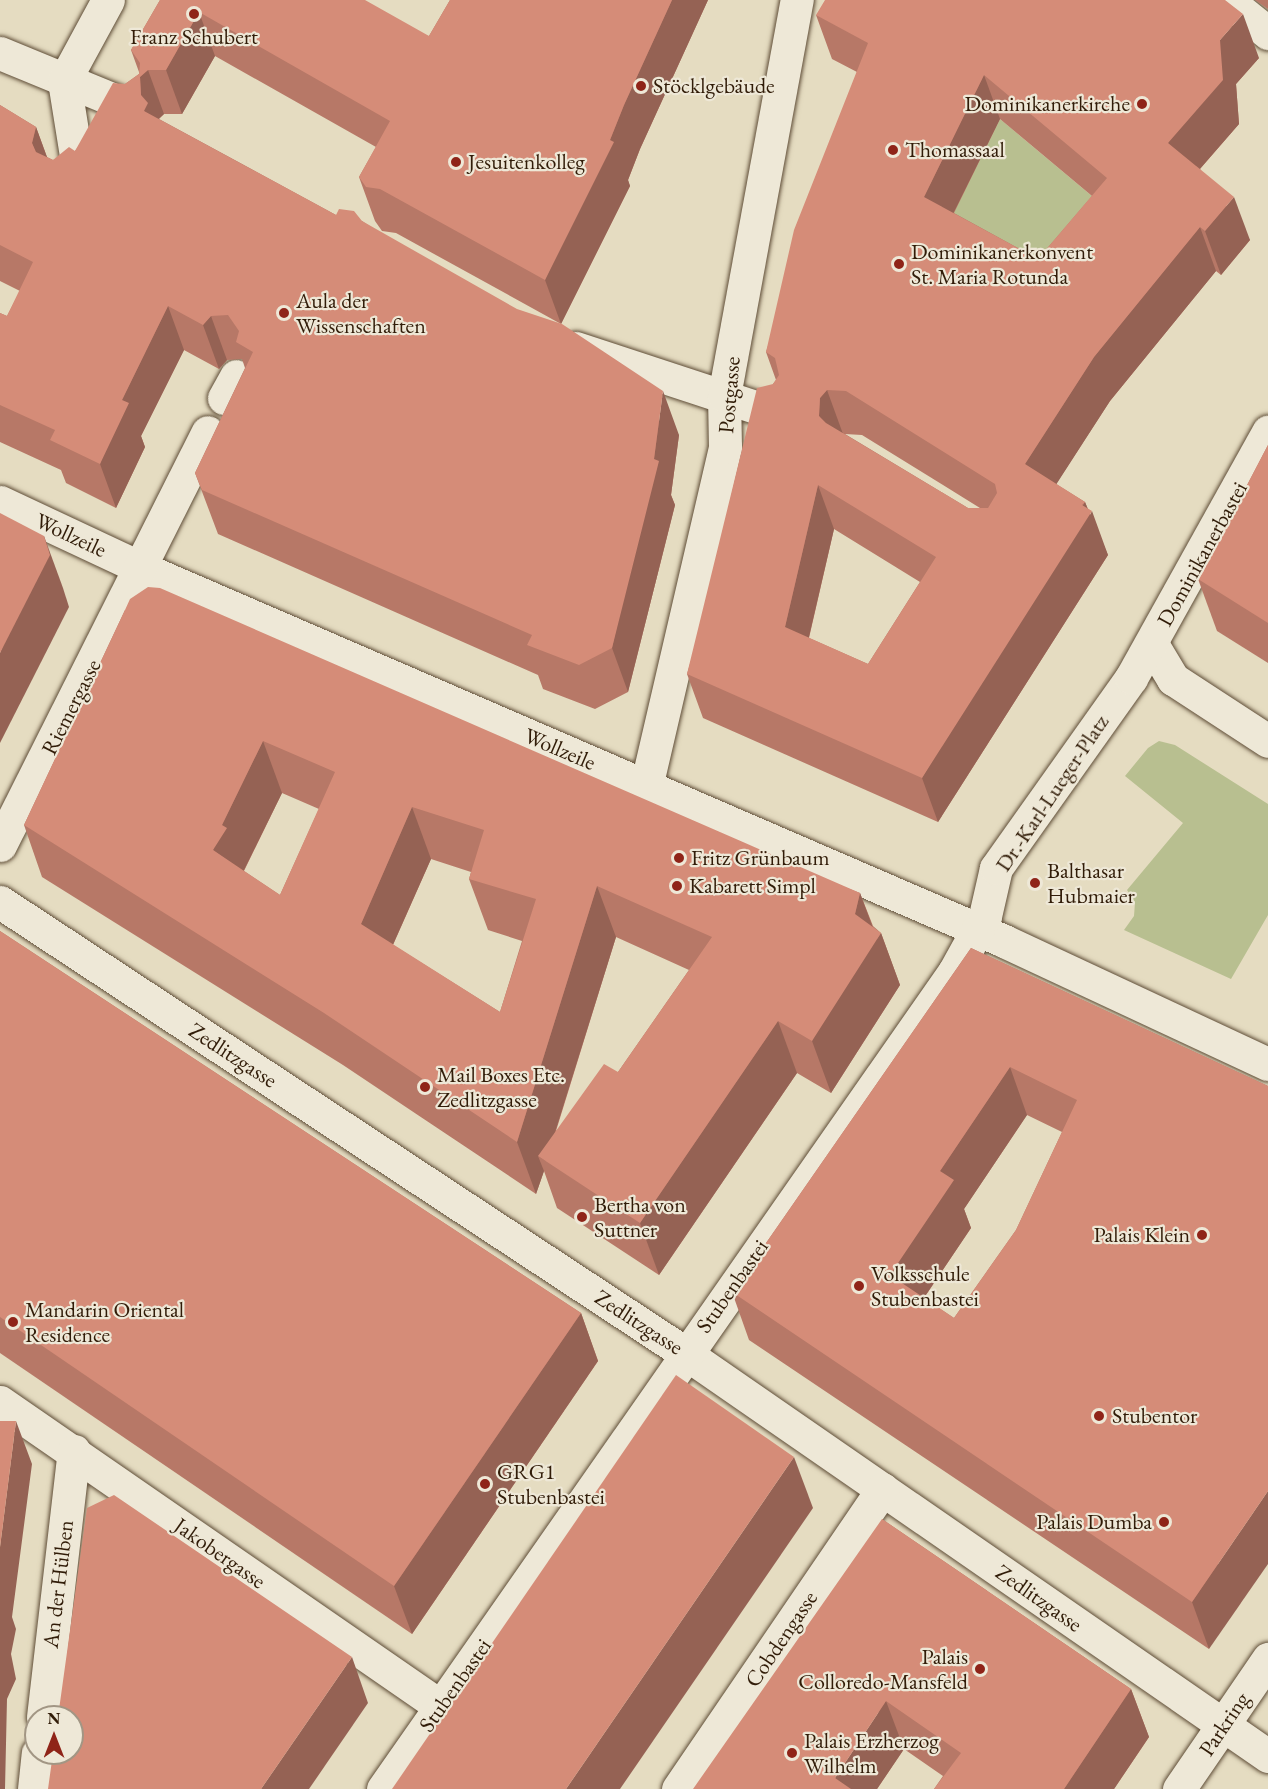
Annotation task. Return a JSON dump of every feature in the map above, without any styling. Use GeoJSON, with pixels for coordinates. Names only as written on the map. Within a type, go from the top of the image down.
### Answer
{"type":"FeatureCollection","features":[{"type":"Feature","properties":{"kind":"street"},"geometry":{"type":"LineString","coordinates":[[67,185],[77,162],[64,81],[108,0]]}},
{"type":"Feature","properties":{"kind":"street","name":"Postgasse"},"geometry":{"type":"LineString","coordinates":[[646,787],[725,447],[724,396],[797,0]]}},
{"type":"Feature","properties":{"kind":"street"},"geometry":{"type":"LineString","coordinates":[[1227,0],[1268,33]]}},
{"type":"Feature","properties":{"kind":"street"},"geometry":{"type":"LineString","coordinates":[[0,53],[138,110]]}},
{"type":"Feature","properties":{"kind":"street"},"geometry":{"type":"LineString","coordinates":[[542,337],[777,414]]}},
{"type":"Feature","properties":{"kind":"street"},"geometry":{"type":"LineString","coordinates":[[141,568],[207,432]]}},
{"type":"Feature","properties":{"kind":"street","name":"Dominikanerbastei"},"geometry":{"type":"LineString","coordinates":[[1152,644],[1268,432]]}},
{"type":"Feature","properties":{"kind":"street","name":"Wollzeile"},"geometry":{"type":"LineString","coordinates":[[0,502],[141,568],[978,930]]}},
{"type":"Feature","properties":{"kind":"street","name":"Riemergasse"},"geometry":{"type":"LineString","coordinates":[[0,845],[141,568]]}},
{"type":"Feature","properties":{"kind":"street"},"geometry":{"type":"LineString","coordinates":[[1152,644],[1173,679],[1268,741]]}},
{"type":"Feature","properties":{"kind":"street","name":"Dr.-Karl-Lueger-Platz"},"geometry":{"type":"LineString","coordinates":[[978,930],[985,915],[996,868],[1152,644]]}},
{"type":"Feature","properties":{"kind":"street","name":"Zedlitzgasse"},"geometry":{"type":"LineString","coordinates":[[0,903],[685,1353],[1268,1756]]}},
{"type":"Feature","properties":{"kind":"street"},"geometry":{"type":"LineString","coordinates":[[978,930],[1268,1064]]}},
{"type":"Feature","properties":{"kind":"street","name":"Stubenbastei"},"geometry":{"type":"LineString","coordinates":[[383,1789],[685,1353],[954,972],[978,930]]}},
{"type":"Feature","properties":{"kind":"street","name":"Jakobergasse"},"geometry":{"type":"LineString","coordinates":[[0,1402],[440,1706]]}},
{"type":"Feature","properties":{"kind":"street","name":"An der Hülben"},"geometry":{"type":"LineString","coordinates":[[44,1705],[74,1451]]}},
{"type":"Feature","properties":{"kind":"street","name":"Cobdengasse"},"geometry":{"type":"LineString","coordinates":[[678,1789],[883,1490]]}},
{"type":"Feature","properties":{"kind":"street","name":"Parkring"},"geometry":{"type":"LineString","coordinates":[[1179,1789],[1268,1659]]}},
{"type":"Feature","properties":{"kind":"street"},"geometry":{"type":"LineString","coordinates":[[34,1789],[37,1765]]}},
{"type":"Feature","properties":{"kind":"green space"},"geometry":{"type":"Polygon","coordinates":[[[1000,119],[1123,222],[1054,303],[940,240],[1000,119]]]}},
{"type":"Feature","properties":{"kind":"green space"},"geometry":{"type":"Polygon","coordinates":[[[1159,741],[1175,745],[1268,804],[1268,915],[1231,979],[1124,930],[1134,916],[1135,902],[1127,890],[1183,823],[1125,776],[1148,748],[1159,741]]]}},
{"type":"Feature","properties":{"kind":"building"},"geometry":{"type":"Polygon","coordinates":[[[160,0],[365,0],[429,36],[450,0],[672,0],[624,105],[610,140],[614,142],[545,280],[380,189],[366,187],[359,177],[390,121],[199,12],[166,70],[148,70],[140,77],[141,95],[148,103],[144,111],[336,215],[339,209],[354,211],[362,221],[517,309],[562,324],[663,391],[654,459],[659,461],[612,648],[579,665],[527,645],[532,635],[202,490],[195,473],[253,352],[236,342],[239,331],[228,315],[211,316],[203,325],[168,306],[122,400],[129,403],[100,464],[50,440],[55,430],[0,405],[0,313],[7,316],[33,262],[0,245],[0,105],[36,127],[32,143],[36,152],[53,160],[69,147],[75,151],[113,83],[125,84],[139,74],[140,63],[131,50],[160,0]]]}},
{"type":"Feature","properties":{"kind":"building"},"geometry":{"type":"Polygon","coordinates":[[[825,0],[1225,0],[1243,14],[1220,40],[1223,80],[1168,143],[1234,197],[1205,231],[1200,227],[1094,357],[1025,464],[1085,502],[1082,505],[1092,511],[922,778],[687,674],[757,388],[773,384],[779,375],[775,358],[766,352],[794,230],[868,43],[816,15],[825,0]],[[984,75],[924,197],[1038,259],[1107,178],[984,75]],[[827,390],[820,398],[819,416],[826,423],[968,508],[988,508],[997,493],[995,484],[846,391],[827,390]],[[818,485],[785,627],[868,664],[936,557],[818,485]]]}},
{"type":"Feature","properties":{"kind":"building"},"geometry":{"type":"Polygon","coordinates":[[[1268,445],[1268,623],[1198,579],[1268,445]]]}},
{"type":"Feature","properties":{"kind":"building"},"geometry":{"type":"Polygon","coordinates":[[[0,513],[44,536],[50,555],[0,653],[0,513]]]}},
{"type":"Feature","properties":{"kind":"building"},"geometry":{"type":"Polygon","coordinates":[[[148,587],[160,588],[860,893],[855,914],[881,933],[812,1041],[778,1021],[640,1223],[538,1156],[604,1064],[618,1072],[712,937],[597,886],[517,1142],[324,1013],[24,825],[130,599],[148,587]],[[263,741],[222,825],[227,828],[213,850],[280,895],[335,772],[263,741]],[[412,807],[361,924],[500,1012],[536,899],[469,879],[484,830],[412,807]]]}},
{"type":"Feature","properties":{"kind":"building"},"geometry":{"type":"Polygon","coordinates":[[[0,931],[581,1313],[394,1586],[0,1317],[0,931]]]}},
{"type":"Feature","properties":{"kind":"building"},"geometry":{"type":"Polygon","coordinates":[[[971,948],[1268,1086],[1268,1491],[1192,1602],[732,1292],[971,948]],[[1010,1067],[940,1171],[954,1180],[890,1275],[954,1318],[1016,1230],[1077,1100],[1010,1067]]]}},
{"type":"Feature","properties":{"kind":"building"},"geometry":{"type":"Polygon","coordinates":[[[676,1375],[794,1457],[566,1789],[392,1789],[676,1375]]]}},
{"type":"Feature","properties":{"kind":"building"},"geometry":{"type":"Polygon","coordinates":[[[0,1421],[16,1421],[0,1547],[0,1421]]]}},
{"type":"Feature","properties":{"kind":"building"},"geometry":{"type":"Polygon","coordinates":[[[114,1495],[352,1657],[261,1789],[48,1789],[51,1765],[84,1765],[84,1705],[60,1705],[87,1508],[114,1495]]]}},
{"type":"Feature","properties":{"kind":"building"},"geometry":{"type":"Polygon","coordinates":[[[882,1519],[1131,1689],[1064,1789],[934,1789],[961,1753],[886,1701],[835,1778],[851,1789],[693,1789],[882,1519]]]}},
{"type":"Feature","properties":{"kind":"place","name":"Franz Schubert"},"geometry":{"type":"Point","coordinates":[194,14]}},
{"type":"Feature","properties":{"kind":"place","name":"Stöcklgebäude"},"geometry":{"type":"Point","coordinates":[641,86]}},
{"type":"Feature","properties":{"kind":"place","name":"Dominikanerkirche"},"geometry":{"type":"Point","coordinates":[1142,104]}},
{"type":"Feature","properties":{"kind":"place","name":"Thomassaal"},"geometry":{"type":"Point","coordinates":[893,150]}},
{"type":"Feature","properties":{"kind":"place","name":"Jesuitenkolleg"},"geometry":{"type":"Point","coordinates":[456,162]}},
{"type":"Feature","properties":{"kind":"place","name":"Dominikanerkonvent St. Maria Rotunda"},"geometry":{"type":"Point","coordinates":[899,264]}},
{"type":"Feature","properties":{"kind":"place","name":"Aula der Wissenschaften"},"geometry":{"type":"Point","coordinates":[284,313]}},
{"type":"Feature","properties":{"kind":"place","name":"Fritz Grünbaum"},"geometry":{"type":"Point","coordinates":[679,858]}},
{"type":"Feature","properties":{"kind":"place","name":"Balthasar Hubmaier"},"geometry":{"type":"Point","coordinates":[1035,883]}},
{"type":"Feature","properties":{"kind":"place","name":"Kabarett Simpl"},"geometry":{"type":"Point","coordinates":[677,886]}},
{"type":"Feature","properties":{"kind":"place","name":"Mail Boxes Etc. Zedlitzgasse"},"geometry":{"type":"Point","coordinates":[425,1087]}},
{"type":"Feature","properties":{"kind":"place","name":"Bertha von Suttner"},"geometry":{"type":"Point","coordinates":[582,1217]}},
{"type":"Feature","properties":{"kind":"place","name":"Palais Klein"},"geometry":{"type":"Point","coordinates":[1202,1235]}},
{"type":"Feature","properties":{"kind":"place","name":"Volksschule Stubenbastei"},"geometry":{"type":"Point","coordinates":[859,1286]}},
{"type":"Feature","properties":{"kind":"place","name":"Mandarin Oriental Residence"},"geometry":{"type":"Point","coordinates":[13,1322]}},
{"type":"Feature","properties":{"kind":"place","name":"Stubentor"},"geometry":{"type":"Point","coordinates":[1099,1416]}},
{"type":"Feature","properties":{"kind":"place","name":"GRG1 Stubenbastei"},"geometry":{"type":"Point","coordinates":[485,1484]}},
{"type":"Feature","properties":{"kind":"place","name":"Palais Dumba"},"geometry":{"type":"Point","coordinates":[1164,1522]}},
{"type":"Feature","properties":{"kind":"place","name":"Palais Colloredo-Mansfeld"},"geometry":{"type":"Point","coordinates":[980,1669]}},
{"type":"Feature","properties":{"kind":"place","name":"Palais Erzherzog Wilhelm"},"geometry":{"type":"Point","coordinates":[792,1753]}}]}
